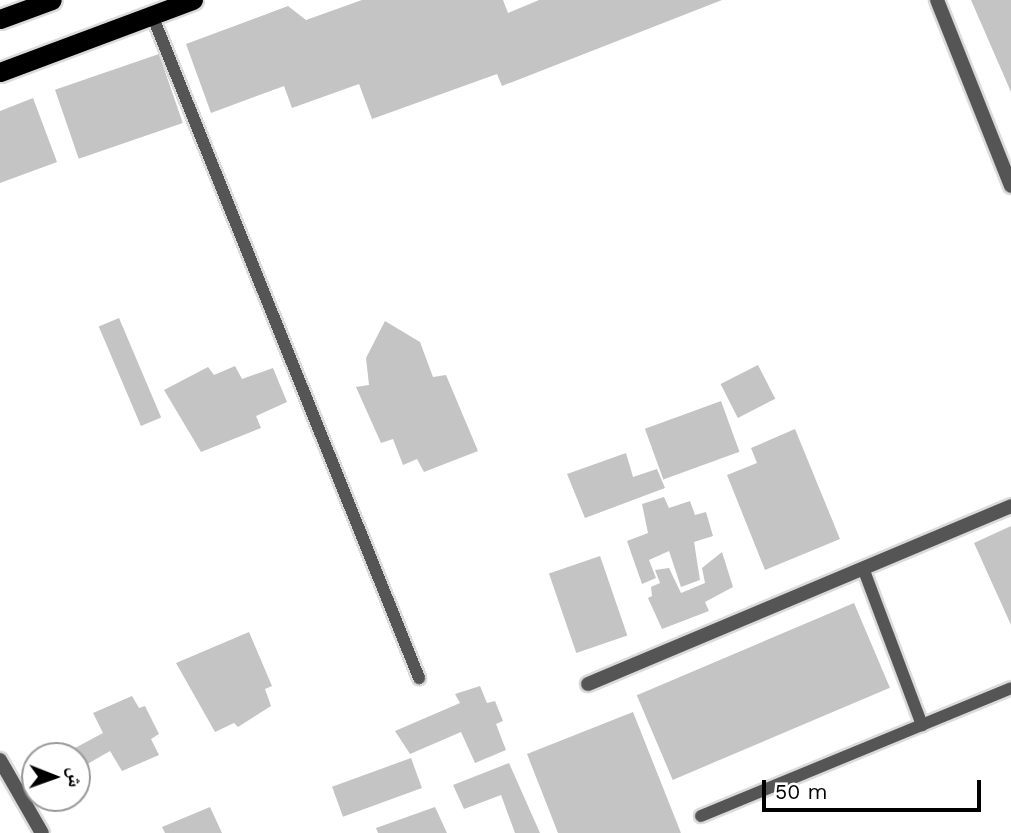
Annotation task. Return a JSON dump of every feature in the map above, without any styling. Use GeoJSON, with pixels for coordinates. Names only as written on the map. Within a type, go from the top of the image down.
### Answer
{"type":"FeatureCollection","features":[{"type":"Feature","properties":{"kind":"highway"},"geometry":{"type":"LineString","coordinates":[[0,19],[52,0]]}},
{"type":"Feature","properties":{"kind":"highway"},"geometry":{"type":"LineString","coordinates":[[0,72],[193,0]]}},
{"type":"Feature","properties":{"kind":"street"},"geometry":{"type":"LineString","coordinates":[[936,0],[1011,186]]}},
{"type":"Feature","properties":{"kind":"street"},"geometry":{"type":"LineString","coordinates":[[588,684],[1011,506]]}},
{"type":"Feature","properties":{"kind":"street"},"geometry":{"type":"LineString","coordinates":[[0,760],[42,833]]}},
{"type":"Feature","properties":{"kind":"lane"},"geometry":{"type":"LineString","coordinates":[[152,15],[419,678]]}},
{"type":"Feature","properties":{"kind":"lane"},"geometry":{"type":"LineString","coordinates":[[863,568],[922,725]]}},
{"type":"Feature","properties":{"kind":"lane"},"geometry":{"type":"LineString","coordinates":[[701,816],[1011,688]]}},
{"type":"Feature","properties":{"kind":"building"},"geometry":{"type":"Polygon","coordinates":[[[362,0],[503,0],[508,13],[539,0],[722,0],[502,86],[497,74],[372,119],[359,84],[292,108],[284,86],[211,113],[186,44],[288,6],[306,20],[362,0]]]}},
{"type":"Feature","properties":{"kind":"building"},"geometry":{"type":"Polygon","coordinates":[[[971,0],[1011,0],[1011,92],[971,0]]]}},
{"type":"Feature","properties":{"kind":"building"},"geometry":{"type":"Polygon","coordinates":[[[159,54],[183,123],[79,159],[55,90],[159,54]]]}},
{"type":"Feature","properties":{"kind":"building"},"geometry":{"type":"Polygon","coordinates":[[[33,98],[57,162],[0,183],[0,111],[33,98]]]}},
{"type":"Feature","properties":{"kind":"building"},"geometry":{"type":"Polygon","coordinates":[[[119,318],[161,417],[141,426],[99,327],[119,318]]]}},
{"type":"Feature","properties":{"kind":"building"},"geometry":{"type":"Polygon","coordinates":[[[385,321],[420,342],[433,377],[446,375],[478,451],[424,472],[417,459],[403,465],[393,439],[381,443],[356,387],[369,385],[366,358],[385,321]]]}},
{"type":"Feature","properties":{"kind":"building"},"geometry":{"type":"Polygon","coordinates":[[[758,365],[775,399],[738,418],[721,384],[758,365]]]}},
{"type":"Feature","properties":{"kind":"building"},"geometry":{"type":"Polygon","coordinates":[[[235,366],[242,379],[273,368],[287,402],[256,416],[261,428],[201,452],[164,390],[208,367],[214,375],[235,366]]]}},
{"type":"Feature","properties":{"kind":"building"},"geometry":{"type":"Polygon","coordinates":[[[721,401],[739,452],[663,479],[645,429],[721,401]]]}},
{"type":"Feature","properties":{"kind":"building"},"geometry":{"type":"Polygon","coordinates":[[[795,429],[840,539],[765,570],[727,475],[757,463],[751,448],[795,429]]]}},
{"type":"Feature","properties":{"kind":"building"},"geometry":{"type":"Polygon","coordinates":[[[626,453],[633,477],[657,469],[665,488],[585,518],[567,474],[626,453]]]}},
{"type":"Feature","properties":{"kind":"building"},"geometry":{"type":"Polygon","coordinates":[[[664,497],[669,508],[690,501],[695,515],[706,512],[713,536],[694,542],[700,580],[681,587],[669,551],[649,560],[656,578],[642,584],[627,541],[648,533],[642,504],[664,497]]]}},
{"type":"Feature","properties":{"kind":"building"},"geometry":{"type":"Polygon","coordinates":[[[1011,526],[1011,625],[974,543],[1011,526]]]}},
{"type":"Feature","properties":{"kind":"building"},"geometry":{"type":"Polygon","coordinates":[[[722,552],[733,587],[705,602],[709,611],[662,629],[648,598],[652,596],[651,587],[660,583],[655,570],[669,568],[681,593],[705,583],[702,568],[722,552]]]}},
{"type":"Feature","properties":{"kind":"building"},"geometry":{"type":"Polygon","coordinates":[[[600,556],[627,635],[576,653],[549,574],[600,556]]]}},
{"type":"Feature","properties":{"kind":"building"},"geometry":{"type":"Polygon","coordinates":[[[854,603],[890,688],[673,780],[637,695],[854,603]]]}},
{"type":"Feature","properties":{"kind":"building"},"geometry":{"type":"Polygon","coordinates":[[[249,632],[272,686],[265,689],[271,706],[238,727],[234,723],[215,732],[176,663],[249,632]]]}},
{"type":"Feature","properties":{"kind":"building"},"geometry":{"type":"Polygon","coordinates":[[[480,686],[487,703],[495,701],[503,721],[496,724],[506,750],[475,763],[461,732],[410,754],[395,731],[460,703],[455,694],[480,686]]]}},
{"type":"Feature","properties":{"kind":"building"},"geometry":{"type":"Polygon","coordinates":[[[132,696],[139,708],[145,706],[159,734],[151,739],[159,755],[122,771],[110,751],[91,762],[91,742],[86,742],[103,733],[93,713],[132,696]]]}},
{"type":"Feature","properties":{"kind":"building"},"geometry":{"type":"Polygon","coordinates":[[[633,712],[681,833],[558,833],[527,754],[633,712]]]}},
{"type":"Feature","properties":{"kind":"building"},"geometry":{"type":"Polygon","coordinates":[[[411,758],[422,788],[343,817],[332,787],[411,758]]]}},
{"type":"Feature","properties":{"kind":"building"},"geometry":{"type":"Polygon","coordinates":[[[509,763],[540,833],[515,833],[501,795],[464,809],[453,785],[509,763]]]}},
{"type":"Feature","properties":{"kind":"building"},"geometry":{"type":"Polygon","coordinates":[[[210,807],[222,833],[165,833],[162,827],[210,807]]]}},
{"type":"Feature","properties":{"kind":"building"},"geometry":{"type":"Polygon","coordinates":[[[435,807],[447,833],[378,833],[376,828],[435,807]]]}}]}
